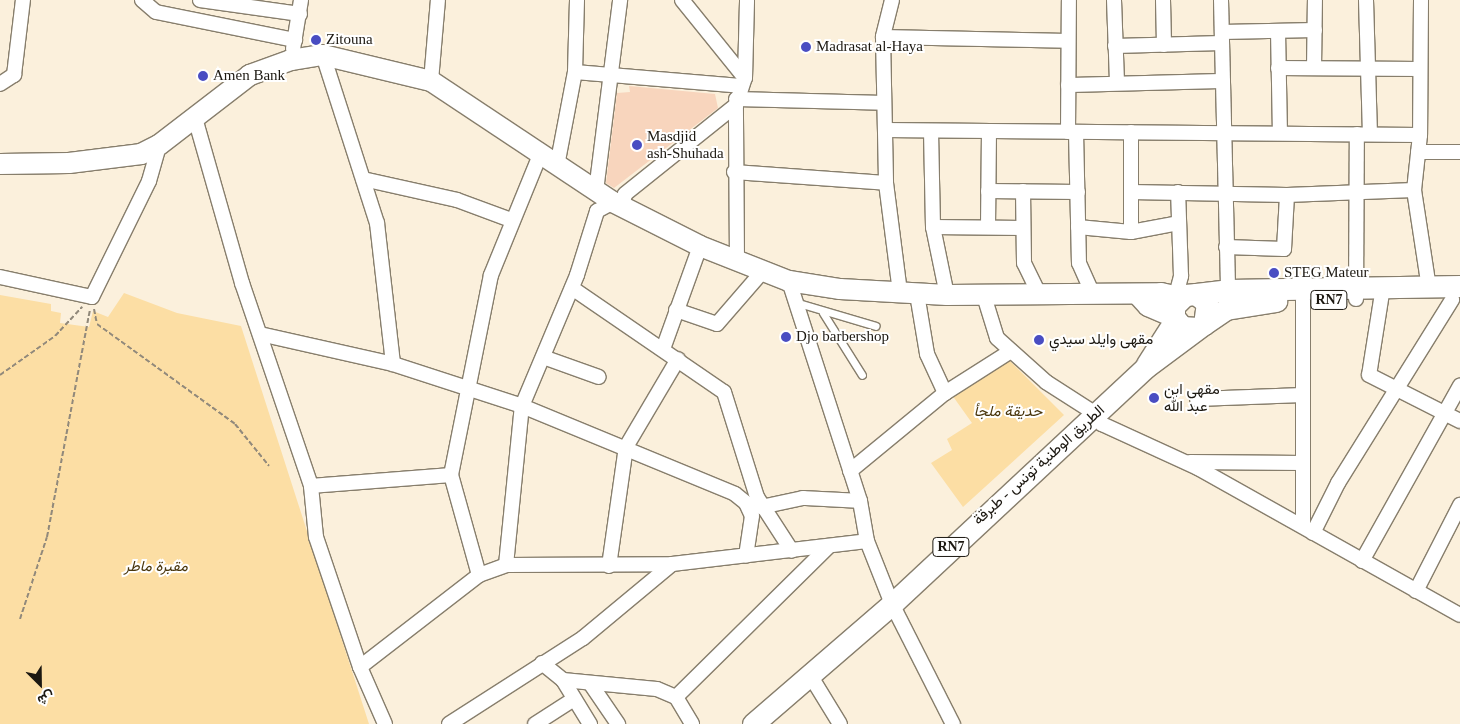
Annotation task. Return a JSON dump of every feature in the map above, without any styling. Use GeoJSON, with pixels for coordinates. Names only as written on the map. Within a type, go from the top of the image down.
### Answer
{"type":"FeatureCollection","features":[{"type":"Feature","properties":{"kind":"main road"},"geometry":{"type":"LineString","coordinates":[[0,164],[121,159],[159,145],[250,75],[291,60],[323,55],[431,81],[618,205],[700,246],[762,272],[789,281],[947,295],[1140,296],[1148,306],[1207,303],[1200,326],[1182,327],[1180,305]]}},
{"type":"Feature","properties":{"kind":"main road","name":"الطريق الوطنية تونس - طبرقة"},"geometry":{"type":"LineString","coordinates":[[1383,293],[1429,288],[1457,295]]}},
{"type":"Feature","properties":{"kind":"main road","name":"الطريق الوطنية تونس - طبرقة"},"geometry":{"type":"LineString","coordinates":[[1146,367],[1180,305],[1228,290],[1457,295]]}},
{"type":"Feature","properties":{"kind":"main road","name":"الطريق الوطنية تونس - طبرقة"},"geometry":{"type":"LineString","coordinates":[[753,724],[892,604],[1146,367],[1200,326],[1242,305],[1356,293]]}},
{"type":"Feature","properties":{"kind":"street"},"geometry":{"type":"LineString","coordinates":[[0,84],[14,75],[23,0]]}},
{"type":"Feature","properties":{"kind":"street"},"geometry":{"type":"LineString","coordinates":[[142,0],[156,12],[295,40]]}},
{"type":"Feature","properties":{"kind":"street"},"geometry":{"type":"LineString","coordinates":[[200,0],[300,7],[291,60]]}},
{"type":"Feature","properties":{"kind":"street"},"geometry":{"type":"LineString","coordinates":[[431,81],[438,0]]}},
{"type":"Feature","properties":{"kind":"street"},"geometry":{"type":"LineString","coordinates":[[557,166],[575,72],[577,0]]}},
{"type":"Feature","properties":{"kind":"street"},"geometry":{"type":"LineString","coordinates":[[596,192],[620,0]]}},
{"type":"Feature","properties":{"kind":"street"},"geometry":{"type":"LineString","coordinates":[[682,0],[739,92]]}},
{"type":"Feature","properties":{"kind":"street"},"geometry":{"type":"LineString","coordinates":[[737,261],[734,172],[747,0]]}},
{"type":"Feature","properties":{"kind":"street"},"geometry":{"type":"LineString","coordinates":[[892,0],[883,37],[886,184],[909,293],[928,354],[946,393]]}},
{"type":"Feature","properties":{"kind":"street"},"geometry":{"type":"LineString","coordinates":[[1069,0],[1068,85],[1078,192],[1079,263],[1094,296]]}},
{"type":"Feature","properties":{"kind":"street"},"geometry":{"type":"LineString","coordinates":[[1114,0],[1117,83]]}},
{"type":"Feature","properties":{"kind":"street"},"geometry":{"type":"LineString","coordinates":[[1163,0],[1164,45]]}},
{"type":"Feature","properties":{"kind":"street"},"geometry":{"type":"LineString","coordinates":[[1221,0],[1223,81],[1222,192],[1228,290]]}},
{"type":"Feature","properties":{"kind":"street"},"geometry":{"type":"LineString","coordinates":[[1314,68],[1315,0]]}},
{"type":"Feature","properties":{"kind":"street"},"geometry":{"type":"LineString","coordinates":[[1356,293],[1357,192],[1370,69],[1366,0]]}},
{"type":"Feature","properties":{"kind":"street"},"geometry":{"type":"LineString","coordinates":[[1421,0],[1420,135],[1414,190],[1429,288]]}},
{"type":"Feature","properties":{"kind":"street"},"geometry":{"type":"LineString","coordinates":[[1115,46],[1164,45],[1278,31],[1315,30]]}},
{"type":"Feature","properties":{"kind":"street"},"geometry":{"type":"LineString","coordinates":[[1278,31],[1280,134]]}},
{"type":"Feature","properties":{"kind":"street"},"geometry":{"type":"LineString","coordinates":[[883,37],[1068,41]]}},
{"type":"Feature","properties":{"kind":"street"},"geometry":{"type":"LineString","coordinates":[[323,55],[377,223],[393,364]]}},
{"type":"Feature","properties":{"kind":"street"},"geometry":{"type":"LineString","coordinates":[[1278,68],[1420,69]]}},
{"type":"Feature","properties":{"kind":"street"},"geometry":{"type":"LineString","coordinates":[[575,72],[610,74],[739,92],[884,103]]}},
{"type":"Feature","properties":{"kind":"street"},"geometry":{"type":"LineString","coordinates":[[1068,85],[1223,81]]}},
{"type":"Feature","properties":{"kind":"street"},"geometry":{"type":"LineString","coordinates":[[506,565],[522,406],[572,288],[597,211],[618,205],[625,194],[739,92]]}},
{"type":"Feature","properties":{"kind":"street"},"geometry":{"type":"LineString","coordinates":[[195,118],[300,463],[311,486],[316,538],[360,667],[385,724]]}},
{"type":"Feature","properties":{"kind":"street"},"geometry":{"type":"LineString","coordinates":[[885,130],[1420,135]]}},
{"type":"Feature","properties":{"kind":"street"},"geometry":{"type":"LineString","coordinates":[[931,131],[933,227],[947,295]]}},
{"type":"Feature","properties":{"kind":"street"},"geometry":{"type":"LineString","coordinates":[[988,227],[989,131]]}},
{"type":"Feature","properties":{"kind":"street"},"geometry":{"type":"LineString","coordinates":[[1131,132],[1131,232]]}},
{"type":"Feature","properties":{"kind":"street"},"geometry":{"type":"LineString","coordinates":[[0,276],[92,297],[149,181],[159,145]]}},
{"type":"Feature","properties":{"kind":"street"},"geometry":{"type":"LineString","coordinates":[[1418,152],[1460,152]]}},
{"type":"Feature","properties":{"kind":"street"},"geometry":{"type":"LineString","coordinates":[[479,575],[451,475],[471,390],[481,313],[511,220],[540,155]]}},
{"type":"Feature","properties":{"kind":"street"},"geometry":{"type":"LineString","coordinates":[[734,172],[886,184]]}},
{"type":"Feature","properties":{"kind":"street"},"geometry":{"type":"LineString","coordinates":[[363,179],[457,200],[511,220]]}},
{"type":"Feature","properties":{"kind":"street"},"geometry":{"type":"LineString","coordinates":[[1131,192],[1286,194],[1414,190]]}},
{"type":"Feature","properties":{"kind":"street"},"geometry":{"type":"LineString","coordinates":[[988,191],[1078,192]]}},
{"type":"Feature","properties":{"kind":"street"},"geometry":{"type":"LineString","coordinates":[[1023,191],[1024,263],[1040,296]]}},
{"type":"Feature","properties":{"kind":"street"},"geometry":{"type":"LineString","coordinates":[[1178,192],[1180,305]]}},
{"type":"Feature","properties":{"kind":"street"},"geometry":{"type":"LineString","coordinates":[[1226,247],[1284,249],[1286,194]]}},
{"type":"Feature","properties":{"kind":"street"},"geometry":{"type":"LineString","coordinates":[[1078,227],[1131,232],[1178,223]]}},
{"type":"Feature","properties":{"kind":"street"},"geometry":{"type":"LineString","coordinates":[[933,227],[1023,228]]}},
{"type":"Feature","properties":{"kind":"street"},"geometry":{"type":"LineString","coordinates":[[663,349],[700,246]]}},
{"type":"Feature","properties":{"kind":"street"},"geometry":{"type":"LineString","coordinates":[[676,310],[717,324],[762,272]]}},
{"type":"Feature","properties":{"kind":"street"},"geometry":{"type":"LineString","coordinates":[[789,281],[860,501],[867,541],[892,604],[953,724]]}},
{"type":"Feature","properties":{"kind":"street"},"geometry":{"type":"LineString","coordinates":[[572,288],[678,358],[727,396],[755,502],[792,551]]}},
{"type":"Feature","properties":{"kind":"street"},"geometry":{"type":"LineString","coordinates":[[1383,293],[1369,375],[1399,388],[1460,421]]}},
{"type":"Feature","properties":{"kind":"street"},"geometry":{"type":"LineString","coordinates":[[1308,530],[1457,295]]}},
{"type":"Feature","properties":{"kind":"street"},"geometry":{"type":"LineString","coordinates":[[984,296],[997,338],[1046,382],[1096,414],[1115,431],[1184,462],[1460,615]]}},
{"type":"Feature","properties":{"kind":"street"},"geometry":{"type":"LineString","coordinates":[[1302,300],[1302,462],[1308,530]]}},
{"type":"Feature","properties":{"kind":"street"},"geometry":{"type":"LineString","coordinates":[[260,334],[393,364],[522,406],[626,447],[755,502],[804,498],[860,501]]}},
{"type":"Feature","properties":{"kind":"street"},"geometry":{"type":"LineString","coordinates":[[850,471],[946,393],[1011,351]]}},
{"type":"Feature","properties":{"kind":"street"},"geometry":{"type":"LineString","coordinates":[[543,357],[600,377]]}},
{"type":"Feature","properties":{"kind":"street"},"geometry":{"type":"LineString","coordinates":[[609,566],[626,447],[678,358]]}},
{"type":"Feature","properties":{"kind":"street"},"geometry":{"type":"LineString","coordinates":[[1362,561],[1460,386]]}},
{"type":"Feature","properties":{"kind":"street"},"geometry":{"type":"LineString","coordinates":[[1197,399],[1303,395]]}},
{"type":"Feature","properties":{"kind":"street"},"geometry":{"type":"LineString","coordinates":[[1184,462],[1302,462]]}},
{"type":"Feature","properties":{"kind":"street"},"geometry":{"type":"LineString","coordinates":[[311,486],[451,475]]}},
{"type":"Feature","properties":{"kind":"street"},"geometry":{"type":"LineString","coordinates":[[746,556],[755,502]]}},
{"type":"Feature","properties":{"kind":"street"},"geometry":{"type":"LineString","coordinates":[[1416,591],[1460,505]]}},
{"type":"Feature","properties":{"kind":"street"},"geometry":{"type":"LineString","coordinates":[[360,667],[479,575],[506,565],[609,566],[672,564],[867,541]]}},
{"type":"Feature","properties":{"kind":"street"},"geometry":{"type":"LineString","coordinates":[[676,697],[829,546]]}},
{"type":"Feature","properties":{"kind":"street"},"geometry":{"type":"LineString","coordinates":[[449,724],[468,718],[542,663],[583,638],[672,564]]}},
{"type":"Feature","properties":{"kind":"street"},"geometry":{"type":"LineString","coordinates":[[542,663],[562,680],[590,724]]}},
{"type":"Feature","properties":{"kind":"street"},"geometry":{"type":"LineString","coordinates":[[810,674],[840,724]]}},
{"type":"Feature","properties":{"kind":"street"},"geometry":{"type":"LineString","coordinates":[[562,680],[633,684],[676,697],[692,724]]}},
{"type":"Feature","properties":{"kind":"street"},"geometry":{"type":"LineString","coordinates":[[590,683],[618,724]]}},
{"type":"Feature","properties":{"kind":"street"},"geometry":{"type":"LineString","coordinates":[[535,724],[574,699]]}},
{"type":"Feature","properties":{"kind":"lane"},"geometry":{"type":"LineString","coordinates":[[795,302],[822,313],[876,326]]}},
{"type":"Feature","properties":{"kind":"lane"},"geometry":{"type":"LineString","coordinates":[[822,313],[862,375]]}},
{"type":"Feature","properties":{"kind":"path"},"geometry":{"type":"LineString","coordinates":[[0,374],[55,336],[92,297]]}},
{"type":"Feature","properties":{"kind":"path"},"geometry":{"type":"LineString","coordinates":[[92,297],[96,324],[235,424],[269,466]]}},
{"type":"Feature","properties":{"kind":"path"},"geometry":{"type":"LineString","coordinates":[[20,619],[47,537],[92,297]]}},
{"type":"Feature","properties":{"kind":"green space","name":"مقبرة ماطر"},"geometry":{"type":"Polygon","coordinates":[[[124,293],[177,313],[241,326],[369,724],[0,724],[0,295],[51,304],[51,311],[61,313],[60,323],[89,327],[93,311],[108,317],[124,293]]]}},
{"type":"Feature","properties":{"kind":"green space","name":"حديقة ملجأ"},"geometry":{"type":"Polygon","coordinates":[[[1009,360],[1064,415],[963,507],[931,463],[952,450],[947,439],[972,423],[952,395],[1009,360]]]}},
{"type":"Feature","properties":{"kind":"building","name":"Masdjid ash-Shuhada"},"geometry":{"type":"Polygon","coordinates":[[[629,86],[715,94],[718,108],[614,188],[606,183],[617,93],[630,92],[629,86]]]}},
{"type":"Feature","properties":{"kind":"place","name":"Zitouna"},"geometry":{"type":"Point","coordinates":[316,40]}},
{"type":"Feature","properties":{"kind":"place","name":"Madrasat al-Haya"},"geometry":{"type":"Point","coordinates":[806,47]}},
{"type":"Feature","properties":{"kind":"place","name":"Amen Bank"},"geometry":{"type":"Point","coordinates":[203,76]}},
{"type":"Feature","properties":{"kind":"place","name":"Masdjid ash-Shuhada"},"geometry":{"type":"Point","coordinates":[637,145]}},
{"type":"Feature","properties":{"kind":"place","name":"STEG Mateur"},"geometry":{"type":"Point","coordinates":[1274,273]}},
{"type":"Feature","properties":{"kind":"place","name":"Djo barbershop"},"geometry":{"type":"Point","coordinates":[786,337]}},
{"type":"Feature","properties":{"kind":"place","name":"مقهى وايلد سيدي"},"geometry":{"type":"Point","coordinates":[1039,340]}},
{"type":"Feature","properties":{"kind":"place","name":"مقهى ابن عبد الله"},"geometry":{"type":"Point","coordinates":[1154,398]}}]}
